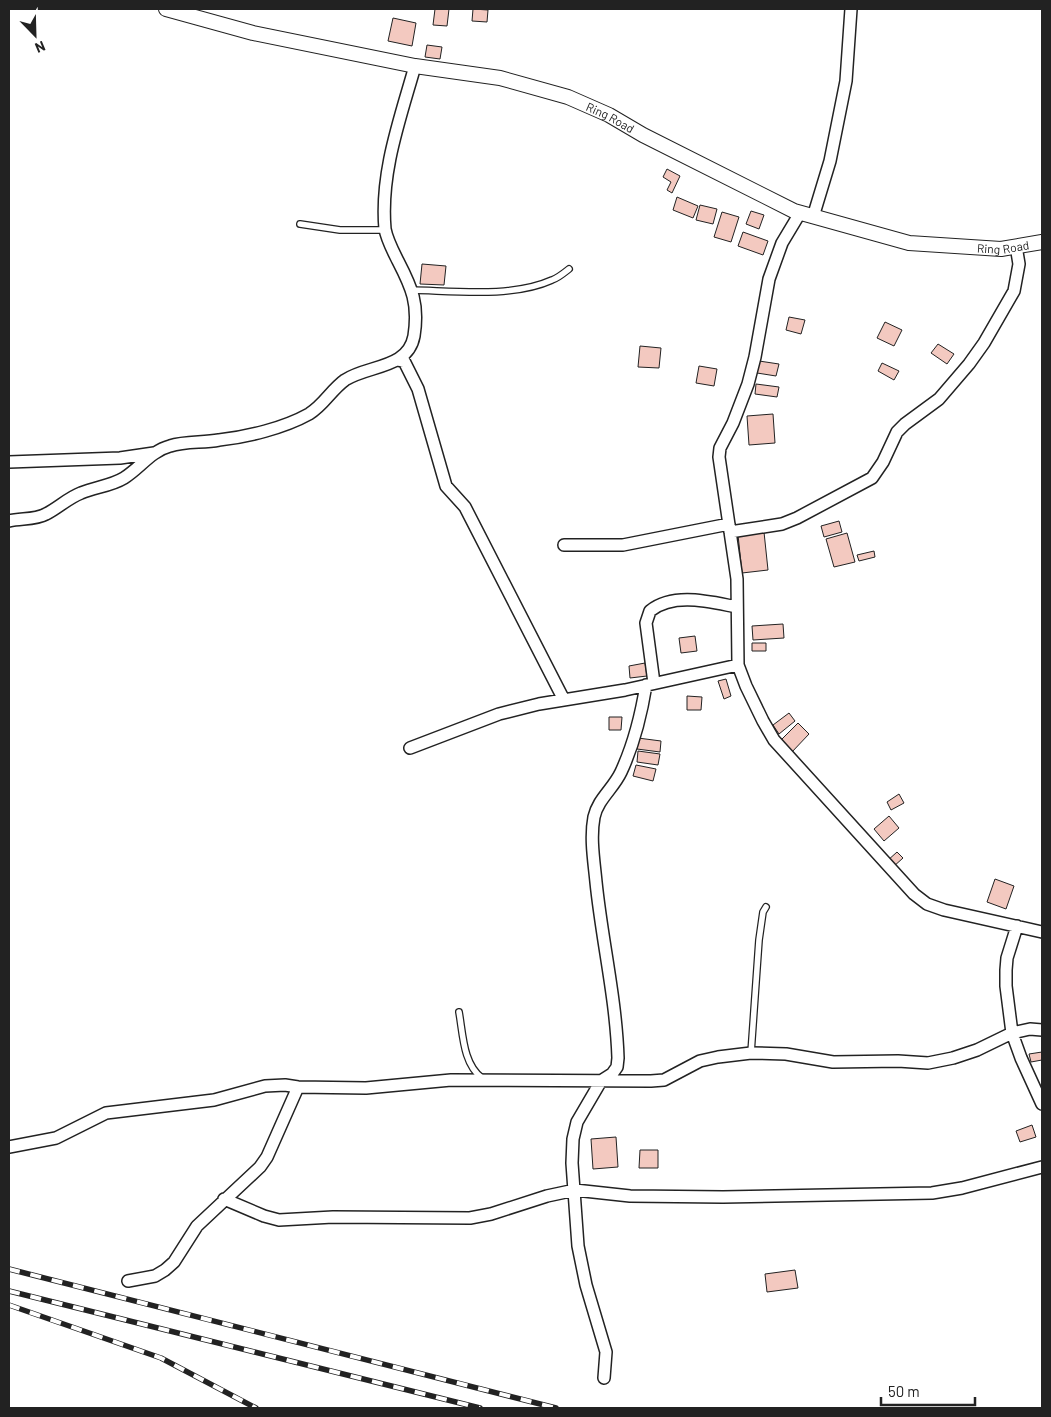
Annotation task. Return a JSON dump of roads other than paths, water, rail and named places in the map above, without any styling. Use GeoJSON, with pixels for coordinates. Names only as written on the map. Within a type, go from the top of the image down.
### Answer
{"type":"FeatureCollection","features":[{"type":"Feature","properties":{"kind":"street","name":"Ring Road"},"geometry":{"type":"LineString","coordinates":[[166,9],[253,33],[415,66],[500,78],[568,97],[609,115],[643,135],[806,215],[909,243],[1001,249],[1042,242]]}},
{"type":"Feature","properties":{"kind":"street"},"geometry":{"type":"LineString","coordinates":[[851,9],[846,81],[830,161],[806,215],[782,243],[775,261],[765,296],[755,357],[748,384],[720,448],[721,476],[737,579],[738,665],[754,704],[774,740],[914,894],[928,904],[944,910],[1042,932]]}},
{"type":"Feature","properties":{"kind":"street"},"geometry":{"type":"LineString","coordinates":[[9,462],[112,459],[154,453],[170,446],[243,437],[308,414],[322,405],[345,380],[397,360],[406,354],[414,338],[416,312],[412,290],[394,255],[386,230],[386,177],[390,154],[415,66]]}},
{"type":"Feature","properties":{"kind":"street"},"geometry":{"type":"LineString","coordinates":[[564,545],[623,545],[730,528],[782,524],[872,478],[883,462],[897,432],[939,399],[957,379],[984,342],[1014,291],[1019,264],[1016,246]]}},
{"type":"Feature","properties":{"kind":"street"},"geometry":{"type":"LineString","coordinates":[[397,360],[404,361],[418,389],[446,486],[465,507],[564,700]]}},
{"type":"Feature","properties":{"kind":"street"},"geometry":{"type":"LineString","coordinates":[[9,521],[46,514],[73,496],[124,478],[154,453]]}},
{"type":"Feature","properties":{"kind":"street"},"geometry":{"type":"LineString","coordinates":[[604,1378],[606,1352],[586,1285],[578,1246],[572,1163],[573,1139],[577,1122],[601,1081],[612,1074],[617,1066],[618,1058],[609,963],[600,924],[593,848],[594,820],[596,810],[620,774],[633,742],[650,684],[646,623],[650,611],[667,602],[682,600],[737,607]]}},
{"type":"Feature","properties":{"kind":"street"},"geometry":{"type":"LineString","coordinates":[[410,748],[499,714],[738,665]]}},
{"type":"Feature","properties":{"kind":"street"},"geometry":{"type":"LineString","coordinates":[[1017,926],[1007,958],[1006,970],[1006,986],[1012,1033],[1042,1104]]}},
{"type":"Feature","properties":{"kind":"street"},"geometry":{"type":"LineString","coordinates":[[9,1147],[56,1138],[106,1112],[214,1100],[265,1086],[366,1088],[452,1080],[651,1081],[664,1080],[700,1061],[752,1053],[786,1054],[834,1062],[898,1061],[928,1063],[953,1058],[977,1050],[1012,1033],[1030,1029],[1042,1030]]}},
{"type":"Feature","properties":{"kind":"street"},"geometry":{"type":"LineString","coordinates":[[128,1281],[155,1276],[165,1270],[174,1262],[197,1226],[254,1173],[267,1158],[298,1087]]}},
{"type":"Feature","properties":{"kind":"street"},"geometry":{"type":"LineString","coordinates":[[224,1199],[264,1216],[279,1220],[333,1217],[470,1218],[575,1190],[630,1196],[723,1197],[932,1193],[962,1188],[1042,1167]]}},
{"type":"Feature","properties":{"kind":"lane"},"geometry":{"type":"LineString","coordinates":[[300,224],[340,230],[386,230]]}},
{"type":"Feature","properties":{"kind":"lane"},"geometry":{"type":"LineString","coordinates":[[412,290],[496,291],[518,289],[541,285],[554,280],[569,270]]}},
{"type":"Feature","properties":{"kind":"lane"},"geometry":{"type":"LineString","coordinates":[[752,1053],[759,940],[763,912],[766,907]]}},
{"type":"Feature","properties":{"kind":"lane"},"geometry":{"type":"LineString","coordinates":[[459,1012],[465,1049],[470,1062],[473,1069],[486,1081]]}},
{"type":"Feature","properties":{"kind":"railway"},"geometry":{"type":"LineString","coordinates":[[9,1269],[556,1408]]}},
{"type":"Feature","properties":{"kind":"railway"},"geometry":{"type":"LineString","coordinates":[[9,1291],[480,1408]]}},
{"type":"Feature","properties":{"kind":"railway"},"geometry":{"type":"LineString","coordinates":[[9,1305],[161,1358],[256,1408]]}}]}
